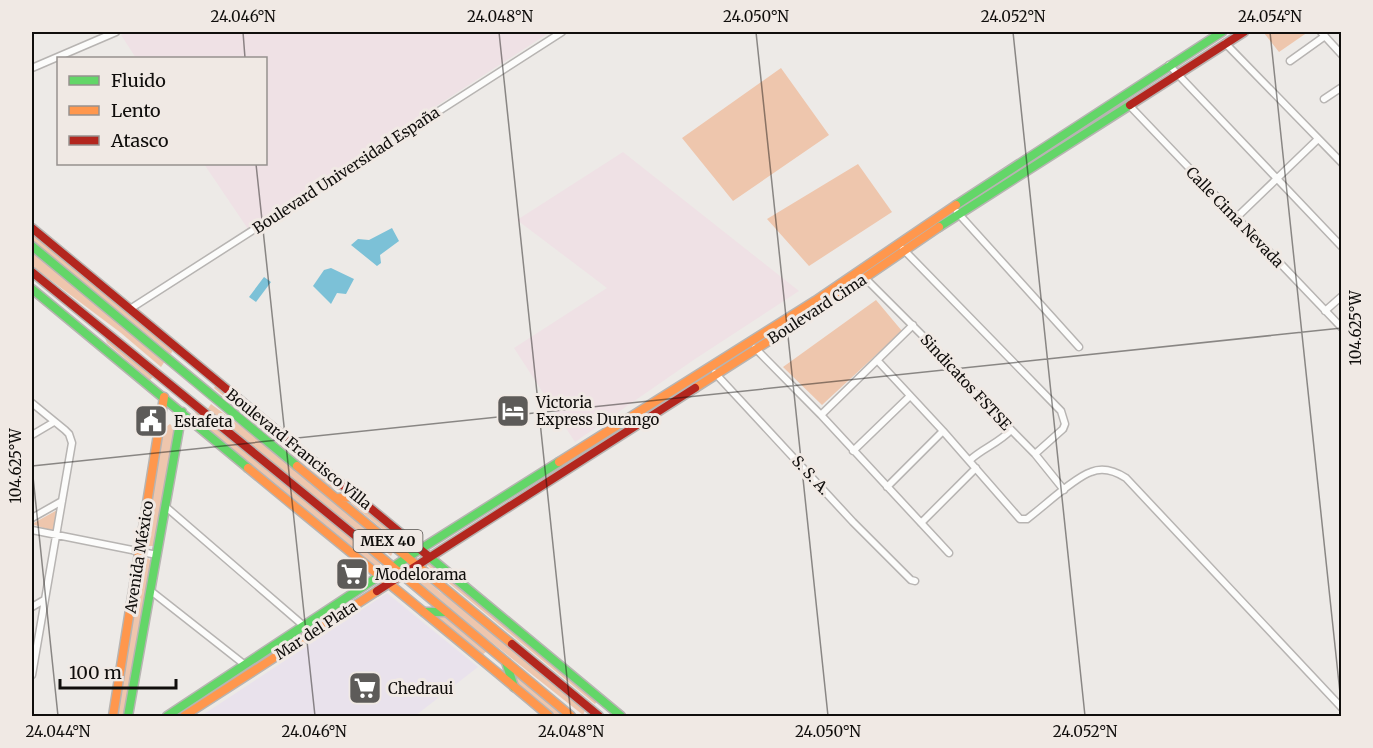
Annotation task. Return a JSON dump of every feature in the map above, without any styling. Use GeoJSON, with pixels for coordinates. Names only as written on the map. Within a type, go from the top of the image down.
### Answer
{"type":"FeatureCollection","features":[{"type":"Feature","properties":{"kind":"main road","name":"Boulevard Cima"},"geometry":{"type":"LineString","coordinates":[[167,717],[408,557],[708,366],[902,247],[956,210],[1007,170],[1222,32]]}},
{"type":"Feature","properties":{"kind":"main road","name":"Boulevard Cima"},"geometry":{"type":"LineString","coordinates":[[956,210],[1013,179],[1244,32]]}},
{"type":"Feature","properties":{"kind":"main road"},"geometry":{"type":"LineString","coordinates":[[1007,170],[1013,179]]}},
{"type":"Feature","properties":{"kind":"main road","name":"Boulevard Francisco Villa"},"geometry":{"type":"LineString","coordinates":[[32,228],[430,557],[615,715]]}},
{"type":"Feature","properties":{"kind":"main road","name":"Boulevard Francisco Villa"},"geometry":{"type":"LineString","coordinates":[[32,246],[599,717]]}},
{"type":"Feature","properties":{"kind":"main road","name":"Boulevard Cima"},"geometry":{"type":"LineString","coordinates":[[388,584],[865,278],[902,247]]}},
{"type":"Feature","properties":{"kind":"main road","name":"Boulevard Francisco Villa"},"geometry":{"type":"LineString","coordinates":[[32,272],[298,488],[571,717]]}},
{"type":"Feature","properties":{"kind":"main road"},"geometry":{"type":"LineString","coordinates":[[32,289],[549,717]]}},
{"type":"Feature","properties":{"kind":"main road","name":"Avenida México"},"geometry":{"type":"LineString","coordinates":[[112,717],[141,551],[164,397]]}},
{"type":"Feature","properties":{"kind":"main road","name":"Avenida México"},"geometry":{"type":"LineString","coordinates":[[128,717],[182,412]]}},
{"type":"Feature","properties":{"kind":"main road"},"geometry":{"type":"LineString","coordinates":[[336,498],[356,496]]}},
{"type":"Feature","properties":{"kind":"main road","name":"Mar del Plata"},"geometry":{"type":"LineString","coordinates":[[184,717],[388,584]]}},
{"type":"Feature","properties":{"kind":"main road"},"geometry":{"type":"LineString","coordinates":[[424,612],[445,612]]}},
{"type":"Feature","properties":{"kind":"main road"},"geometry":{"type":"LineString","coordinates":[[506,662],[514,687]]}},
{"type":"Feature","properties":{"kind":"street"},"geometry":{"type":"LineString","coordinates":[[58,57],[116,32]]}},
{"type":"Feature","properties":{"kind":"street","name":"Boulevard Universidad España"},"geometry":{"type":"LineString","coordinates":[[130,309],[562,32]]}},
{"type":"Feature","properties":{"kind":"street"},"geometry":{"type":"LineString","coordinates":[[1290,61],[1323,34],[1341,55]]}},
{"type":"Feature","properties":{"kind":"street"},"geometry":{"type":"LineString","coordinates":[[1225,44],[1341,163]]}},
{"type":"Feature","properties":{"kind":"street"},"geometry":{"type":"LineString","coordinates":[[32,68],[57,57]]}},
{"type":"Feature","properties":{"kind":"street"},"geometry":{"type":"LineString","coordinates":[[1169,65],[1341,247]]}},
{"type":"Feature","properties":{"kind":"street"},"geometry":{"type":"LineString","coordinates":[[1324,99],[1341,87]]}},
{"type":"Feature","properties":{"kind":"street","name":"Calle Cima Nevada"},"geometry":{"type":"LineString","coordinates":[[1129,105],[1341,328]]}},
{"type":"Feature","properties":{"kind":"street"},"geometry":{"type":"LineString","coordinates":[[1236,218],[1318,139]]}},
{"type":"Feature","properties":{"kind":"street"},"geometry":{"type":"LineString","coordinates":[[956,210],[1079,347]]}},
{"type":"Feature","properties":{"kind":"street"},"geometry":{"type":"LineString","coordinates":[[902,247],[1060,411],[1065,424],[1064,429],[1035,454]]}},
{"type":"Feature","properties":{"kind":"street","name":"Sindicatos FSTSE"},"geometry":{"type":"LineString","coordinates":[[865,278],[1035,454],[1064,490]]}},
{"type":"Feature","properties":{"kind":"street"},"geometry":{"type":"LineString","coordinates":[[1325,311],[1341,296]]}},
{"type":"Feature","properties":{"kind":"street"},"geometry":{"type":"LineString","coordinates":[[821,415],[912,325]]}},
{"type":"Feature","properties":{"kind":"street"},"geometry":{"type":"LineString","coordinates":[[748,341],[821,415],[949,553]]}},
{"type":"Feature","properties":{"kind":"street"},"geometry":{"type":"LineString","coordinates":[[877,360],[969,460],[1017,517],[1023,520],[1085,474],[1105,470],[1119,474],[1132,484],[1341,708]]}},
{"type":"Feature","properties":{"kind":"street","name":"S. S. A."},"geometry":{"type":"LineString","coordinates":[[708,366],[853,522],[911,580],[915,581]]}},
{"type":"Feature","properties":{"kind":"street"},"geometry":{"type":"LineString","coordinates":[[853,451],[910,396]]}},
{"type":"Feature","properties":{"kind":"street"},"geometry":{"type":"LineString","coordinates":[[32,403],[69,434],[72,443],[32,675]]}},
{"type":"Feature","properties":{"kind":"street"},"geometry":{"type":"LineString","coordinates":[[32,435],[54,422]]}},
{"type":"Feature","properties":{"kind":"street"},"geometry":{"type":"LineString","coordinates":[[969,460],[982,449],[1000,441],[1011,430]]}},
{"type":"Feature","properties":{"kind":"street"},"geometry":{"type":"LineString","coordinates":[[887,487],[943,431]]}},
{"type":"Feature","properties":{"kind":"street"},"geometry":{"type":"LineString","coordinates":[[921,523],[976,468]]}},
{"type":"Feature","properties":{"kind":"street"},"geometry":{"type":"LineString","coordinates":[[32,518],[62,501]]}},
{"type":"Feature","properties":{"kind":"street"},"geometry":{"type":"LineString","coordinates":[[166,507],[312,633]]}},
{"type":"Feature","properties":{"kind":"street"},"geometry":{"type":"LineString","coordinates":[[32,530],[157,555]]}},
{"type":"Feature","properties":{"kind":"street"},"geometry":{"type":"LineString","coordinates":[[151,591],[245,665]]}},
{"type":"Feature","properties":{"kind":"street"},"geometry":{"type":"LineString","coordinates":[[32,607],[44,600]]}},
{"type":"Feature","properties":{"kind":"shaded area"},"geometry":{"type":"Polygon","coordinates":[[[129,32],[550,32],[248,229],[205,165],[267,165],[267,57],[135,57],[121,35],[129,32]]]}},
{"type":"Feature","properties":{"kind":"shaded area"},"geometry":{"type":"Polygon","coordinates":[[[1265,32],[1308,32],[1279,52],[1265,32]]]}},
{"type":"Feature","properties":{"kind":"shaded area"},"geometry":{"type":"Polygon","coordinates":[[[781,68],[829,135],[733,201],[682,138],[781,68]]]}},
{"type":"Feature","properties":{"kind":"shaded area"},"geometry":{"type":"Polygon","coordinates":[[[623,152],[799,291],[575,442],[514,348],[607,288],[517,220],[623,152]]]}},
{"type":"Feature","properties":{"kind":"shaded area"},"geometry":{"type":"Polygon","coordinates":[[[858,164],[892,212],[809,266],[767,219],[858,164]]]}},
{"type":"Feature","properties":{"kind":"shaded area"},"geometry":{"type":"Polygon","coordinates":[[[32,234],[174,347],[171,354],[32,240],[32,234]]]}},
{"type":"Feature","properties":{"kind":"shaded area"},"geometry":{"type":"Polygon","coordinates":[[[32,250],[165,361],[161,367],[121,333],[32,266],[32,250]]]}},
{"type":"Feature","properties":{"kind":"shaded area"},"geometry":{"type":"Polygon","coordinates":[[[876,300],[902,331],[822,405],[783,367],[876,300]]]}},
{"type":"Feature","properties":{"kind":"shaded area"},"geometry":{"type":"Polygon","coordinates":[[[103,333],[154,376],[150,380],[107,343],[103,333]]]}},
{"type":"Feature","properties":{"kind":"shaded area"},"geometry":{"type":"Polygon","coordinates":[[[216,385],[347,492],[332,488],[214,388],[216,385]]]}},
{"type":"Feature","properties":{"kind":"shaded area"},"geometry":{"type":"Polygon","coordinates":[[[211,404],[262,442],[393,552],[391,556],[207,410],[211,404]]]}},
{"type":"Feature","properties":{"kind":"shaded area"},"geometry":{"type":"Polygon","coordinates":[[[196,411],[381,563],[378,568],[193,416],[196,411]]]}},
{"type":"Feature","properties":{"kind":"shaded area"},"geometry":{"type":"Polygon","coordinates":[[[170,424],[175,429],[156,543],[154,546],[149,546],[146,541],[163,429],[170,424]]]}},
{"type":"Feature","properties":{"kind":"shaded area"},"geometry":{"type":"Polygon","coordinates":[[[347,500],[359,504],[407,543],[405,548],[347,500]]]}},
{"type":"Feature","properties":{"kind":"shaded area"},"geometry":{"type":"Polygon","coordinates":[[[59,509],[55,532],[32,524],[59,509]]]}},
{"type":"Feature","properties":{"kind":"shaded area"},"geometry":{"type":"Polygon","coordinates":[[[148,558],[152,562],[124,716],[114,716],[143,562],[148,558]]]}},
{"type":"Feature","properties":{"kind":"shaded area"},"geometry":{"type":"Polygon","coordinates":[[[431,562],[598,700],[595,704],[427,565],[431,562]]]}},
{"type":"Feature","properties":{"kind":"shaded area"},"geometry":{"type":"Polygon","coordinates":[[[421,575],[587,706],[583,715],[418,581],[421,575]]]}},
{"type":"Feature","properties":{"kind":"shaded area"},"geometry":{"type":"Polygon","coordinates":[[[387,593],[478,667],[415,716],[201,716],[387,593]]]}},
{"type":"Feature","properties":{"kind":"shaded area"},"geometry":{"type":"Polygon","coordinates":[[[433,614],[442,615],[487,651],[482,655],[433,614]]]}},
{"type":"Feature","properties":{"kind":"shaded area"},"geometry":{"type":"Polygon","coordinates":[[[514,673],[566,716],[557,716],[517,684],[514,673]]]}},
{"type":"Feature","properties":{"kind":"water"},"geometry":{"type":"Polygon","coordinates":[[[392,228],[399,241],[380,255],[381,263],[377,266],[351,245],[358,239],[369,240],[392,228]]]}},
{"type":"Feature","properties":{"kind":"water"},"geometry":{"type":"Polygon","coordinates":[[[331,268],[354,279],[346,294],[337,293],[331,304],[313,286],[324,270],[331,268]]]}},
{"type":"Feature","properties":{"kind":"water"},"geometry":{"type":"Polygon","coordinates":[[[264,277],[271,282],[256,302],[249,297],[264,277]]]}},
{"type":"Feature","properties":{"kind":"traffic: fast"},"geometry":{"type":"LineString","coordinates":[[956,205],[1222,32]]}},
{"type":"Feature","properties":{"kind":"traffic: fast"},"geometry":{"type":"LineString","coordinates":[[939,227],[1130,105]]}},
{"type":"Feature","properties":{"kind":"traffic: fast"},"geometry":{"type":"LineString","coordinates":[[32,246],[297,466]]}},
{"type":"Feature","properties":{"kind":"traffic: fast"},"geometry":{"type":"LineString","coordinates":[[32,289],[248,468]]}},
{"type":"Feature","properties":{"kind":"traffic: fast"},"geometry":{"type":"LineString","coordinates":[[128,716],[182,412]]}},
{"type":"Feature","properties":{"kind":"traffic: fast"},"geometry":{"type":"LineString","coordinates":[[167,716],[408,557],[559,462]]}},
{"type":"Feature","properties":{"kind":"traffic: fast"},"geometry":{"type":"LineString","coordinates":[[427,555],[621,716]]}},
{"type":"Feature","properties":{"kind":"traffic: fast"},"geometry":{"type":"LineString","coordinates":[[424,612],[445,612]]}},
{"type":"Feature","properties":{"kind":"traffic: fast"},"geometry":{"type":"LineString","coordinates":[[506,662],[514,687]]}},
{"type":"Feature","properties":{"kind":"traffic: slow"},"geometry":{"type":"LineString","coordinates":[[559,462],[815,301],[956,205]]}},
{"type":"Feature","properties":{"kind":"traffic: slow"},"geometry":{"type":"LineString","coordinates":[[695,388],[819,309],[939,227]]}},
{"type":"Feature","properties":{"kind":"traffic: slow"},"geometry":{"type":"LineString","coordinates":[[113,716],[164,397]]}},
{"type":"Feature","properties":{"kind":"traffic: slow"},"geometry":{"type":"LineString","coordinates":[[297,466],[512,644]]}},
{"type":"Feature","properties":{"kind":"traffic: slow"},"geometry":{"type":"LineString","coordinates":[[248,468],[549,716]]}},
{"type":"Feature","properties":{"kind":"traffic: slow"},"geometry":{"type":"LineString","coordinates":[[336,498],[356,497]]}},
{"type":"Feature","properties":{"kind":"traffic: slow"},"geometry":{"type":"LineString","coordinates":[[363,542],[571,716]]}},
{"type":"Feature","properties":{"kind":"traffic: slow"},"geometry":{"type":"LineString","coordinates":[[184,716],[377,591]]}},
{"type":"Feature","properties":{"kind":"traffic: jam"},"geometry":{"type":"LineString","coordinates":[[1130,105],[1244,32]]}},
{"type":"Feature","properties":{"kind":"traffic: jam"},"geometry":{"type":"LineString","coordinates":[[32,228],[427,555]]}},
{"type":"Feature","properties":{"kind":"traffic: jam"},"geometry":{"type":"LineString","coordinates":[[32,272],[363,542]]}},
{"type":"Feature","properties":{"kind":"traffic: jam"},"geometry":{"type":"LineString","coordinates":[[377,591],[695,388]]}},
{"type":"Feature","properties":{"kind":"traffic: jam"},"geometry":{"type":"LineString","coordinates":[[512,644],[599,716]]}},
{"type":"Feature","properties":{"kind":"place","name":"Victoria Express Durango"},"geometry":{"type":"Point","coordinates":[513,411]}},
{"type":"Feature","properties":{"kind":"place","name":"Estafeta"},"geometry":{"type":"Point","coordinates":[151,421]}},
{"type":"Feature","properties":{"kind":"place","name":"Modelorama"},"geometry":{"type":"Point","coordinates":[352,574]}},
{"type":"Feature","properties":{"kind":"place","name":"Chedraui"},"geometry":{"type":"Point","coordinates":[365,688]}}]}
